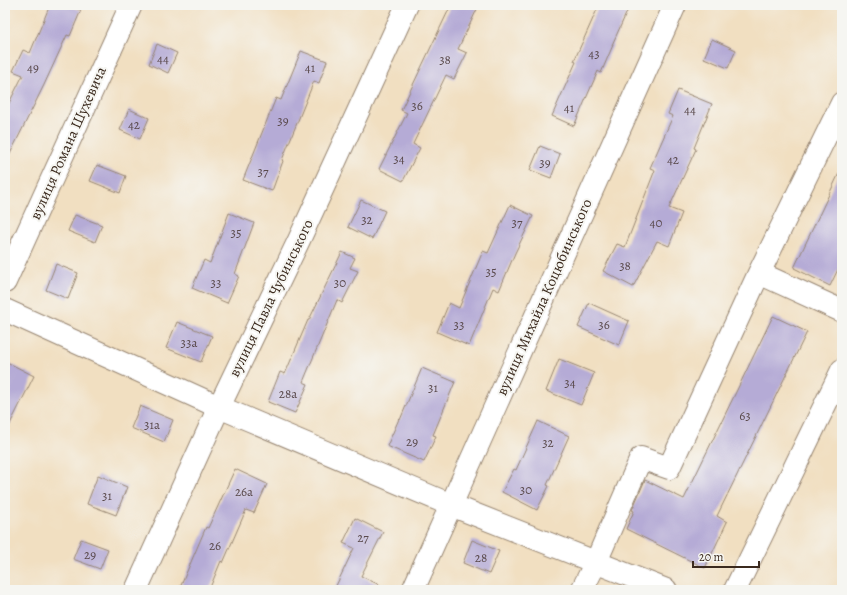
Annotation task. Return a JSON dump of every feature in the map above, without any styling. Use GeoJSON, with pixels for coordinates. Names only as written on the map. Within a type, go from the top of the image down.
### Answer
{"type":"FeatureCollection","features":[{"type":"Feature","properties":{"kind":"street","name":"вулиця Романа Шухевича"},"geometry":{"type":"LineString","coordinates":[[5,282],[131,5]]}},
{"type":"Feature","properties":{"kind":"street","name":"вулиця Павла Чубинського"},"geometry":{"type":"LineString","coordinates":[[136,590],[219,407],[299,240],[407,5]]}},
{"type":"Feature","properties":{"kind":"street","name":"вулиця Михайла Коцюбинського"},"geometry":{"type":"LineString","coordinates":[[413,590],[676,5]]}},
{"type":"Feature","properties":{"kind":"street"},"geometry":{"type":"LineString","coordinates":[[582,590],[596,562],[641,458],[669,468],[759,273],[842,103]]}},
{"type":"Feature","properties":{"kind":"street"},"geometry":{"type":"LineString","coordinates":[[759,273],[842,311]]}},
{"type":"Feature","properties":{"kind":"street"},"geometry":{"type":"LineString","coordinates":[[5,310],[219,407],[451,504],[666,590]]}},
{"type":"Feature","properties":{"kind":"street"},"geometry":{"type":"LineString","coordinates":[[735,590],[842,370]]}},
{"type":"Feature","properties":{"kind":"building"},"geometry":{"type":"Polygon","coordinates":[[[50,5],[67,5],[81,10],[70,36],[67,35],[5,164],[5,111],[23,75],[13,71],[23,50],[30,53],[50,5]]]}},
{"type":"Feature","properties":{"kind":"building"},"geometry":{"type":"Polygon","coordinates":[[[451,5],[479,5],[458,49],[467,53],[454,79],[446,75],[413,144],[420,148],[403,181],[379,169],[407,113],[401,110],[451,5]]]}},
{"type":"Feature","properties":{"kind":"building"},"geometry":{"type":"Polygon","coordinates":[[[599,5],[630,5],[601,73],[598,71],[574,126],[552,116],[599,5]]]}},
{"type":"Feature","properties":{"kind":"building"},"geometry":{"type":"Polygon","coordinates":[[[712,39],[736,50],[728,68],[704,58],[712,39]]]}},
{"type":"Feature","properties":{"kind":"building"},"geometry":{"type":"Polygon","coordinates":[[[157,44],[177,53],[168,73],[149,64],[157,44]]]}},
{"type":"Feature","properties":{"kind":"building"},"geometry":{"type":"Polygon","coordinates":[[[301,51],[327,61],[319,83],[314,81],[282,160],[283,161],[272,191],[243,180],[276,98],[281,100],[301,51]]]}},
{"type":"Feature","properties":{"kind":"building"},"geometry":{"type":"Polygon","coordinates":[[[678,90],[712,104],[694,148],[696,149],[669,208],[682,213],[669,246],[657,241],[633,287],[603,271],[617,244],[625,247],[655,170],[650,168],[673,116],[668,114],[678,90]]]}},
{"type":"Feature","properties":{"kind":"building"},"geometry":{"type":"Polygon","coordinates":[[[129,109],[149,118],[140,139],[120,130],[129,109]]]}},
{"type":"Feature","properties":{"kind":"building"},"geometry":{"type":"Polygon","coordinates":[[[540,146],[560,154],[551,178],[530,170],[540,146]]]}},
{"type":"Feature","properties":{"kind":"building"},"geometry":{"type":"Polygon","coordinates":[[[97,165],[126,176],[120,193],[90,181],[97,165]]]}},
{"type":"Feature","properties":{"kind":"building"},"geometry":{"type":"Polygon","coordinates":[[[842,167],[842,261],[830,286],[794,268],[842,167]]]}},
{"type":"Feature","properties":{"kind":"building"},"geometry":{"type":"Polygon","coordinates":[[[361,200],[385,211],[372,239],[348,227],[361,200]]]}},
{"type":"Feature","properties":{"kind":"building"},"geometry":{"type":"Polygon","coordinates":[[[510,205],[533,216],[499,291],[493,288],[469,346],[437,332],[449,303],[459,308],[483,251],[488,253],[510,205]]]}},
{"type":"Feature","properties":{"kind":"building"},"geometry":{"type":"Polygon","coordinates":[[[229,213],[254,223],[235,274],[239,276],[227,303],[192,288],[204,260],[210,263],[229,213]]]}},
{"type":"Feature","properties":{"kind":"building"},"geometry":{"type":"Polygon","coordinates":[[[75,215],[102,225],[95,242],[68,231],[75,215]]]}},
{"type":"Feature","properties":{"kind":"building"},"geometry":{"type":"Polygon","coordinates":[[[342,252],[355,258],[350,268],[358,271],[342,303],[337,300],[303,382],[308,384],[295,413],[268,402],[280,372],[285,374],[308,320],[342,252]]]}},
{"type":"Feature","properties":{"kind":"building"},"geometry":{"type":"Polygon","coordinates":[[[56,264],[78,273],[68,299],[46,290],[56,264]]]}},
{"type":"Feature","properties":{"kind":"building"},"geometry":{"type":"Polygon","coordinates":[[[589,303],[629,321],[619,345],[578,327],[589,303]]]}},
{"type":"Feature","properties":{"kind":"building"},"geometry":{"type":"Polygon","coordinates":[[[773,316],[807,332],[717,516],[727,522],[705,568],[626,529],[634,511],[632,510],[645,480],[684,499],[773,316]]]}},
{"type":"Feature","properties":{"kind":"building"},"geometry":{"type":"Polygon","coordinates":[[[177,322],[212,336],[201,362],[166,348],[177,322]]]}},
{"type":"Feature","properties":{"kind":"building"},"geometry":{"type":"Polygon","coordinates":[[[559,359],[594,373],[581,405],[546,391],[559,359]]]}},
{"type":"Feature","properties":{"kind":"building"},"geometry":{"type":"Polygon","coordinates":[[[5,361],[34,376],[5,434],[5,361]]]}},
{"type":"Feature","properties":{"kind":"building"},"geometry":{"type":"Polygon","coordinates":[[[422,368],[455,382],[433,435],[436,436],[424,462],[387,446],[399,419],[400,420],[422,368]]]}},
{"type":"Feature","properties":{"kind":"building"},"geometry":{"type":"Polygon","coordinates":[[[140,406],[173,420],[164,442],[131,428],[140,406]]]}},
{"type":"Feature","properties":{"kind":"building"},"geometry":{"type":"Polygon","coordinates":[[[538,421],[569,436],[547,485],[549,486],[537,510],[502,492],[514,469],[516,470],[538,421]]]}},
{"type":"Feature","properties":{"kind":"building"},"geometry":{"type":"Polygon","coordinates":[[[235,469],[267,484],[254,513],[246,510],[223,563],[221,561],[209,590],[179,590],[206,527],[208,528],[235,469]]]}},
{"type":"Feature","properties":{"kind":"building"},"geometry":{"type":"Polygon","coordinates":[[[98,475],[127,487],[116,515],[87,504],[98,475]]]}},
{"type":"Feature","properties":{"kind":"building"},"geometry":{"type":"Polygon","coordinates":[[[355,518],[383,532],[361,576],[390,590],[334,590],[354,548],[343,543],[355,518]]]}},
{"type":"Feature","properties":{"kind":"building"},"geometry":{"type":"Polygon","coordinates":[[[81,539],[108,549],[100,569],[73,559],[81,539]]]}},
{"type":"Feature","properties":{"kind":"building"},"geometry":{"type":"Polygon","coordinates":[[[472,540],[499,551],[489,574],[463,563],[472,540]]]}}]}
